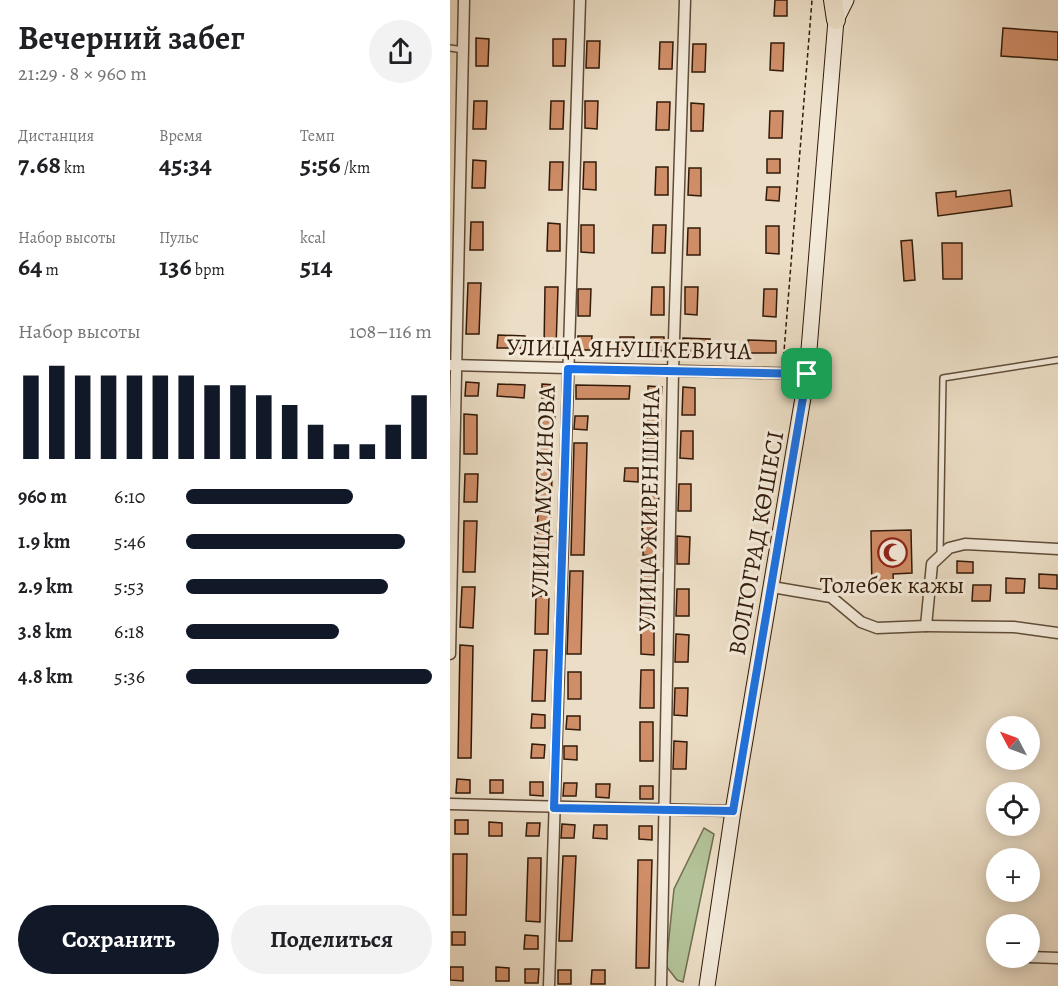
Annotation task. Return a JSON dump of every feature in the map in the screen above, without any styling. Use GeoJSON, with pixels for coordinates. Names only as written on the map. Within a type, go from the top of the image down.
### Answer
{"type":"FeatureCollection","features":[{"type":"Feature","properties":{"kind":"main road"},"geometry":{"type":"LineString","coordinates":[[833,0],[836,20]]}},
{"type":"Feature","properties":{"kind":"main road","name":"ВОЛГОГРАД КӨШЕСІ"},"geometry":{"type":"LineString","coordinates":[[707,986],[733,811],[807,374],[836,20],[846,0]]}},
{"type":"Feature","properties":{"kind":"street"},"geometry":{"type":"LineString","coordinates":[[450,654],[453,365],[465,0]]}},
{"type":"Feature","properties":{"kind":"street","name":"УЛИЦА МУСИНОВА"},"geometry":{"type":"LineString","coordinates":[[549,986],[580,0]]}},
{"type":"Feature","properties":{"kind":"street","name":"УЛИЦА ЖИРЕНШИНА"},"geometry":{"type":"LineString","coordinates":[[661,986],[673,371],[685,0]]}},
{"type":"Feature","properties":{"kind":"street","name":"УЛИЦА ЯНУШКЕВИЧА"},"geometry":{"type":"LineString","coordinates":[[453,365],[807,374]]}},
{"type":"Feature","properties":{"kind":"street"},"geometry":{"type":"LineString","coordinates":[[926,626],[932,564],[949,548],[965,544],[1058,549]]}},
{"type":"Feature","properties":{"kind":"street"},"geometry":{"type":"LineString","coordinates":[[772,587],[831,597],[861,622],[877,628],[1014,627],[1058,633]]}},
{"type":"Feature","properties":{"kind":"street"},"geometry":{"type":"LineString","coordinates":[[450,804],[733,811]]}},
{"type":"Feature","properties":{"kind":"street"},"geometry":{"type":"LineString","coordinates":[[1040,957],[1058,958]]}},
{"type":"Feature","properties":{"kind":"lane"},"geometry":{"type":"LineString","coordinates":[[450,48],[463,50]]}},
{"type":"Feature","properties":{"kind":"lane"},"geometry":{"type":"LineString","coordinates":[[940,557],[943,378],[1058,360]]}},
{"type":"Feature","properties":{"kind":"path"},"geometry":{"type":"LineString","coordinates":[[782,372],[812,0]]}},
{"type":"Feature","properties":{"kind":"green space"},"geometry":{"type":"Polygon","coordinates":[[[704,828],[714,834],[683,982],[677,980],[666,966],[674,889],[704,828]]]}},
{"type":"Feature","properties":{"kind":"building"},"geometry":{"type":"Polygon","coordinates":[[[775,0],[787,0],[787,16],[774,16],[775,0]]]}},
{"type":"Feature","properties":{"kind":"building"},"geometry":{"type":"Polygon","coordinates":[[[1003,28],[1058,32],[1058,60],[1001,56],[1003,28]]]}},
{"type":"Feature","properties":{"kind":"building"},"geometry":{"type":"Polygon","coordinates":[[[476,38],[489,39],[488,66],[476,66],[476,38]]]}},
{"type":"Feature","properties":{"kind":"building"},"geometry":{"type":"Polygon","coordinates":[[[553,39],[566,39],[565,66],[553,66],[553,39]]]}},
{"type":"Feature","properties":{"kind":"building"},"geometry":{"type":"Polygon","coordinates":[[[587,41],[600,41],[599,68],[586,68],[587,41]]]}},
{"type":"Feature","properties":{"kind":"building"},"geometry":{"type":"Polygon","coordinates":[[[660,42],[673,42],[672,69],[659,69],[660,42]]]}},
{"type":"Feature","properties":{"kind":"building"},"geometry":{"type":"Polygon","coordinates":[[[771,43],[784,43],[783,71],[770,70],[771,43]]]}},
{"type":"Feature","properties":{"kind":"building"},"geometry":{"type":"Polygon","coordinates":[[[693,44],[706,44],[705,72],[692,72],[693,44]]]}},
{"type":"Feature","properties":{"kind":"building"},"geometry":{"type":"Polygon","coordinates":[[[474,101],[487,101],[486,129],[473,129],[474,101]]]}},
{"type":"Feature","properties":{"kind":"building"},"geometry":{"type":"Polygon","coordinates":[[[551,101],[564,101],[563,129],[550,129],[551,101]]]}},
{"type":"Feature","properties":{"kind":"building"},"geometry":{"type":"Polygon","coordinates":[[[585,101],[598,101],[597,129],[585,128],[585,101]]]}},
{"type":"Feature","properties":{"kind":"building"},"geometry":{"type":"Polygon","coordinates":[[[657,102],[670,102],[669,130],[656,130],[657,102]]]}},
{"type":"Feature","properties":{"kind":"building"},"geometry":{"type":"Polygon","coordinates":[[[691,103],[704,104],[703,131],[691,131],[691,103]]]}},
{"type":"Feature","properties":{"kind":"building"},"geometry":{"type":"Polygon","coordinates":[[[770,111],[783,111],[782,138],[769,138],[770,111]]]}},
{"type":"Feature","properties":{"kind":"building"},"geometry":{"type":"Polygon","coordinates":[[[767,159],[780,159],[780,173],[767,173],[767,159]]]}},
{"type":"Feature","properties":{"kind":"building"},"geometry":{"type":"Polygon","coordinates":[[[473,160],[486,161],[485,188],[472,188],[473,160]]]}},
{"type":"Feature","properties":{"kind":"building"},"geometry":{"type":"Polygon","coordinates":[[[550,162],[563,162],[562,190],[549,190],[550,162]]]}},
{"type":"Feature","properties":{"kind":"building"},"geometry":{"type":"Polygon","coordinates":[[[584,162],[596,162],[596,190],[583,189],[584,162]]]}},
{"type":"Feature","properties":{"kind":"building"},"geometry":{"type":"Polygon","coordinates":[[[656,167],[668,167],[668,195],[655,195],[656,167]]]}},
{"type":"Feature","properties":{"kind":"building"},"geometry":{"type":"Polygon","coordinates":[[[689,168],[701,168],[701,196],[688,195],[689,168]]]}},
{"type":"Feature","properties":{"kind":"building"},"geometry":{"type":"Polygon","coordinates":[[[767,187],[780,187],[779,201],[766,200],[767,187]]]}},
{"type":"Feature","properties":{"kind":"building"},"geometry":{"type":"Polygon","coordinates":[[[1010,190],[1012,206],[938,216],[936,193],[956,191],[956,197],[1010,190]]]}},
{"type":"Feature","properties":{"kind":"building"},"geometry":{"type":"Polygon","coordinates":[[[471,222],[483,222],[483,250],[470,250],[471,222]]]}},
{"type":"Feature","properties":{"kind":"building"},"geometry":{"type":"Polygon","coordinates":[[[548,223],[560,224],[560,251],[547,251],[548,223]]]}},
{"type":"Feature","properties":{"kind":"building"},"geometry":{"type":"Polygon","coordinates":[[[581,225],[594,225],[594,253],[581,252],[581,225]]]}},
{"type":"Feature","properties":{"kind":"building"},"geometry":{"type":"Polygon","coordinates":[[[653,225],[666,225],[665,253],[652,253],[653,225]]]}},
{"type":"Feature","properties":{"kind":"building"},"geometry":{"type":"Polygon","coordinates":[[[766,226],[779,226],[779,254],[766,253],[766,226]]]}},
{"type":"Feature","properties":{"kind":"building"},"geometry":{"type":"Polygon","coordinates":[[[688,228],[700,228],[700,255],[687,255],[688,228]]]}},
{"type":"Feature","properties":{"kind":"building"},"geometry":{"type":"Polygon","coordinates":[[[912,240],[915,280],[904,281],[901,241],[912,240]]]}},
{"type":"Feature","properties":{"kind":"building"},"geometry":{"type":"Polygon","coordinates":[[[942,243],[962,243],[962,279],[943,279],[942,243]]]}},
{"type":"Feature","properties":{"kind":"building"},"geometry":{"type":"Polygon","coordinates":[[[468,283],[481,283],[479,334],[466,334],[468,283]]]}},
{"type":"Feature","properties":{"kind":"building"},"geometry":{"type":"Polygon","coordinates":[[[545,287],[558,287],[556,348],[544,348],[545,287]]]}},
{"type":"Feature","properties":{"kind":"building"},"geometry":{"type":"Polygon","coordinates":[[[652,287],[664,287],[664,315],[651,315],[652,287]]]}},
{"type":"Feature","properties":{"kind":"building"},"geometry":{"type":"Polygon","coordinates":[[[685,287],[698,287],[697,315],[685,314],[685,287]]]}},
{"type":"Feature","properties":{"kind":"building"},"geometry":{"type":"Polygon","coordinates":[[[578,289],[591,289],[590,316],[578,316],[578,289]]]}},
{"type":"Feature","properties":{"kind":"building"},"geometry":{"type":"Polygon","coordinates":[[[764,289],[777,289],[776,317],[763,316],[764,289]]]}},
{"type":"Feature","properties":{"kind":"building"},"geometry":{"type":"Polygon","coordinates":[[[498,335],[525,336],[525,348],[497,348],[498,335]]]}},
{"type":"Feature","properties":{"kind":"building"},"geometry":{"type":"Polygon","coordinates":[[[578,336],[592,336],[591,350],[578,350],[578,336]]]}},
{"type":"Feature","properties":{"kind":"building"},"geometry":{"type":"Polygon","coordinates":[[[620,337],[634,337],[633,351],[620,350],[620,337]]]}},
{"type":"Feature","properties":{"kind":"building"},"geometry":{"type":"Polygon","coordinates":[[[651,337],[664,337],[664,351],[650,350],[651,337]]]}},
{"type":"Feature","properties":{"kind":"building"},"geometry":{"type":"Polygon","coordinates":[[[683,338],[710,339],[710,352],[683,351],[683,338]]]}},
{"type":"Feature","properties":{"kind":"building"},"geometry":{"type":"Polygon","coordinates":[[[748,340],[776,341],[776,353],[748,353],[748,340]]]}},
{"type":"Feature","properties":{"kind":"building"},"geometry":{"type":"Polygon","coordinates":[[[466,382],[479,383],[478,396],[465,396],[466,382]]]}},
{"type":"Feature","properties":{"kind":"building"},"geometry":{"type":"Polygon","coordinates":[[[498,384],[525,385],[524,398],[497,396],[498,384]]]}},
{"type":"Feature","properties":{"kind":"building"},"geometry":{"type":"Polygon","coordinates":[[[542,384],[556,385],[555,398],[542,398],[542,384]]]}},
{"type":"Feature","properties":{"kind":"building"},"geometry":{"type":"Polygon","coordinates":[[[576,385],[630,386],[629,399],[576,399],[576,385]]]}},
{"type":"Feature","properties":{"kind":"building"},"geometry":{"type":"Polygon","coordinates":[[[648,386],[662,387],[661,400],[648,400],[648,386]]]}},
{"type":"Feature","properties":{"kind":"building"},"geometry":{"type":"Polygon","coordinates":[[[683,387],[695,388],[695,415],[682,415],[683,387]]]}},
{"type":"Feature","properties":{"kind":"building"},"geometry":{"type":"Polygon","coordinates":[[[464,414],[477,415],[477,454],[464,454],[464,414]]]}},
{"type":"Feature","properties":{"kind":"building"},"geometry":{"type":"Polygon","coordinates":[[[542,414],[555,415],[554,428],[541,428],[542,414]]]}},
{"type":"Feature","properties":{"kind":"building"},"geometry":{"type":"Polygon","coordinates":[[[575,416],[588,416],[587,430],[574,429],[575,416]]]}},
{"type":"Feature","properties":{"kind":"building"},"geometry":{"type":"Polygon","coordinates":[[[648,418],[661,418],[659,456],[646,456],[648,418]]]}},
{"type":"Feature","properties":{"kind":"building"},"geometry":{"type":"Polygon","coordinates":[[[681,431],[693,431],[693,459],[680,458],[681,431]]]}},
{"type":"Feature","properties":{"kind":"building"},"geometry":{"type":"Polygon","coordinates":[[[540,441],[553,442],[549,578],[536,578],[540,441]]]}},
{"type":"Feature","properties":{"kind":"building"},"geometry":{"type":"Polygon","coordinates":[[[574,443],[587,443],[584,555],[571,555],[574,443]]]}},
{"type":"Feature","properties":{"kind":"building"},"geometry":{"type":"Polygon","coordinates":[[[625,468],[638,468],[638,482],[624,481],[625,468]]]}},
{"type":"Feature","properties":{"kind":"building"},"geometry":{"type":"Polygon","coordinates":[[[465,474],[478,474],[477,502],[464,502],[465,474]]]}},
{"type":"Feature","properties":{"kind":"building"},"geometry":{"type":"Polygon","coordinates":[[[679,484],[691,484],[691,511],[678,511],[679,484]]]}},
{"type":"Feature","properties":{"kind":"building"},"geometry":{"type":"Polygon","coordinates":[[[646,491],[659,491],[656,556],[643,555],[646,491]]]}},
{"type":"Feature","properties":{"kind":"building"},"geometry":{"type":"Polygon","coordinates":[[[464,521],[477,521],[475,572],[463,572],[464,521]]]}},
{"type":"Feature","properties":{"kind":"building","name":"Толебек кажы"},"geometry":{"type":"Polygon","coordinates":[[[911,530],[912,573],[893,574],[894,590],[872,591],[871,531],[911,530]]]}},
{"type":"Feature","properties":{"kind":"building"},"geometry":{"type":"Polygon","coordinates":[[[677,536],[690,537],[689,564],[677,564],[677,536]]]}},
{"type":"Feature","properties":{"kind":"building"},"geometry":{"type":"Polygon","coordinates":[[[957,561],[973,562],[973,573],[957,573],[957,561]]]}},
{"type":"Feature","properties":{"kind":"building"},"geometry":{"type":"Polygon","coordinates":[[[570,571],[583,571],[581,654],[567,654],[570,571]]]}},
{"type":"Feature","properties":{"kind":"building"},"geometry":{"type":"Polygon","coordinates":[[[641,571],[654,572],[654,655],[641,654],[641,571]]]}},
{"type":"Feature","properties":{"kind":"building"},"geometry":{"type":"Polygon","coordinates":[[[1039,574],[1057,575],[1057,589],[1039,588],[1039,574]]]}},
{"type":"Feature","properties":{"kind":"building"},"geometry":{"type":"Polygon","coordinates":[[[1006,578],[1025,579],[1024,593],[1006,593],[1006,578]]]}},
{"type":"Feature","properties":{"kind":"building"},"geometry":{"type":"Polygon","coordinates":[[[973,585],[991,585],[990,601],[972,601],[973,585]]]}},
{"type":"Feature","properties":{"kind":"building"},"geometry":{"type":"Polygon","coordinates":[[[462,587],[475,587],[473,628],[460,627],[462,587]]]}},
{"type":"Feature","properties":{"kind":"building"},"geometry":{"type":"Polygon","coordinates":[[[677,589],[689,589],[689,616],[676,616],[677,589]]]}},
{"type":"Feature","properties":{"kind":"building"},"geometry":{"type":"Polygon","coordinates":[[[536,596],[549,596],[548,634],[535,634],[536,596]]]}},
{"type":"Feature","properties":{"kind":"building"},"geometry":{"type":"Polygon","coordinates":[[[676,634],[689,635],[688,662],[675,662],[676,634]]]}},
{"type":"Feature","properties":{"kind":"building"},"geometry":{"type":"Polygon","coordinates":[[[460,645],[473,646],[471,758],[458,758],[460,645]]]}},
{"type":"Feature","properties":{"kind":"building"},"geometry":{"type":"Polygon","coordinates":[[[534,650],[547,650],[545,701],[532,701],[534,650]]]}},
{"type":"Feature","properties":{"kind":"building"},"geometry":{"type":"Polygon","coordinates":[[[641,670],[654,670],[654,708],[640,708],[641,670]]]}},
{"type":"Feature","properties":{"kind":"building"},"geometry":{"type":"Polygon","coordinates":[[[568,672],[581,672],[581,699],[568,699],[568,672]]]}},
{"type":"Feature","properties":{"kind":"building"},"geometry":{"type":"Polygon","coordinates":[[[675,688],[688,688],[687,716],[674,715],[675,688]]]}},
{"type":"Feature","properties":{"kind":"building"},"geometry":{"type":"Polygon","coordinates":[[[532,714],[545,715],[545,728],[531,728],[532,714]]]}},
{"type":"Feature","properties":{"kind":"building"},"geometry":{"type":"Polygon","coordinates":[[[567,716],[580,716],[580,730],[566,729],[567,716]]]}},
{"type":"Feature","properties":{"kind":"building"},"geometry":{"type":"Polygon","coordinates":[[[640,722],[653,722],[653,761],[640,761],[640,722]]]}},
{"type":"Feature","properties":{"kind":"building"},"geometry":{"type":"Polygon","coordinates":[[[674,741],[687,742],[686,769],[673,769],[674,741]]]}},
{"type":"Feature","properties":{"kind":"building"},"geometry":{"type":"Polygon","coordinates":[[[532,744],[545,745],[544,758],[531,758],[532,744]]]}},
{"type":"Feature","properties":{"kind":"building"},"geometry":{"type":"Polygon","coordinates":[[[564,746],[577,746],[577,760],[564,759],[564,746]]]}},
{"type":"Feature","properties":{"kind":"building"},"geometry":{"type":"Polygon","coordinates":[[[457,779],[470,780],[470,793],[456,793],[457,779]]]}},
{"type":"Feature","properties":{"kind":"building"},"geometry":{"type":"Polygon","coordinates":[[[490,780],[503,780],[503,793],[490,793],[490,780]]]}},
{"type":"Feature","properties":{"kind":"building"},"geometry":{"type":"Polygon","coordinates":[[[530,782],[543,782],[543,796],[530,795],[530,782]]]}},
{"type":"Feature","properties":{"kind":"building"},"geometry":{"type":"Polygon","coordinates":[[[564,783],[577,783],[576,796],[563,796],[564,783]]]}},
{"type":"Feature","properties":{"kind":"building"},"geometry":{"type":"Polygon","coordinates":[[[596,784],[610,784],[609,798],[596,797],[596,784]]]}},
{"type":"Feature","properties":{"kind":"building"},"geometry":{"type":"Polygon","coordinates":[[[640,786],[653,786],[653,799],[640,799],[640,786]]]}},
{"type":"Feature","properties":{"kind":"building"},"geometry":{"type":"Polygon","coordinates":[[[455,820],[468,820],[468,834],[455,834],[455,820]]]}},
{"type":"Feature","properties":{"kind":"building"},"geometry":{"type":"Polygon","coordinates":[[[489,822],[502,823],[502,836],[489,836],[489,822]]]}},
{"type":"Feature","properties":{"kind":"building"},"geometry":{"type":"Polygon","coordinates":[[[527,823],[540,823],[539,836],[526,836],[527,823]]]}},
{"type":"Feature","properties":{"kind":"building"},"geometry":{"type":"Polygon","coordinates":[[[562,824],[575,825],[574,838],[561,838],[562,824]]]}},
{"type":"Feature","properties":{"kind":"building"},"geometry":{"type":"Polygon","coordinates":[[[594,825],[607,825],[607,839],[593,838],[594,825]]]}},
{"type":"Feature","properties":{"kind":"building"},"geometry":{"type":"Polygon","coordinates":[[[639,826],[652,826],[652,840],[639,839],[639,826]]]}},
{"type":"Feature","properties":{"kind":"building"},"geometry":{"type":"Polygon","coordinates":[[[453,854],[467,854],[466,915],[453,915],[453,854]]]}},
{"type":"Feature","properties":{"kind":"building"},"geometry":{"type":"Polygon","coordinates":[[[563,856],[576,856],[572,941],[559,941],[563,856]]]}},
{"type":"Feature","properties":{"kind":"building"},"geometry":{"type":"Polygon","coordinates":[[[528,858],[541,858],[540,922],[526,921],[528,858]]]}},
{"type":"Feature","properties":{"kind":"building"},"geometry":{"type":"Polygon","coordinates":[[[638,860],[652,860],[649,968],[636,968],[638,860]]]}},
{"type":"Feature","properties":{"kind":"building"},"geometry":{"type":"Polygon","coordinates":[[[452,932],[465,932],[465,945],[452,945],[452,932]]]}},
{"type":"Feature","properties":{"kind":"building"},"geometry":{"type":"Polygon","coordinates":[[[525,935],[538,936],[538,949],[524,949],[525,935]]]}},
{"type":"Feature","properties":{"kind":"building"},"geometry":{"type":"Polygon","coordinates":[[[450,967],[463,967],[463,981],[450,980],[450,967]]]}},
{"type":"Feature","properties":{"kind":"building"},"geometry":{"type":"Polygon","coordinates":[[[496,967],[509,968],[509,981],[496,981],[496,967]]]}},
{"type":"Feature","properties":{"kind":"building"},"geometry":{"type":"Polygon","coordinates":[[[525,969],[539,969],[538,983],[525,983],[525,969]]]}},
{"type":"Feature","properties":{"kind":"building"},"geometry":{"type":"Polygon","coordinates":[[[558,970],[571,970],[571,984],[558,984],[558,970]]]}},
{"type":"Feature","properties":{"kind":"building"},"geometry":{"type":"Polygon","coordinates":[[[592,970],[605,970],[605,984],[591,984],[592,970]]]}},
{"type":"Feature","properties":{"kind":"place","name":"Толебек кажы"},"geometry":{"type":"Point","coordinates":[892,552]}},
{"type":"Feature","properties":{"kind":"route"},"geometry":{"type":"LineString","coordinates":[[568,369],[807,374],[733,811],[554,808],[568,369]]}}]}
